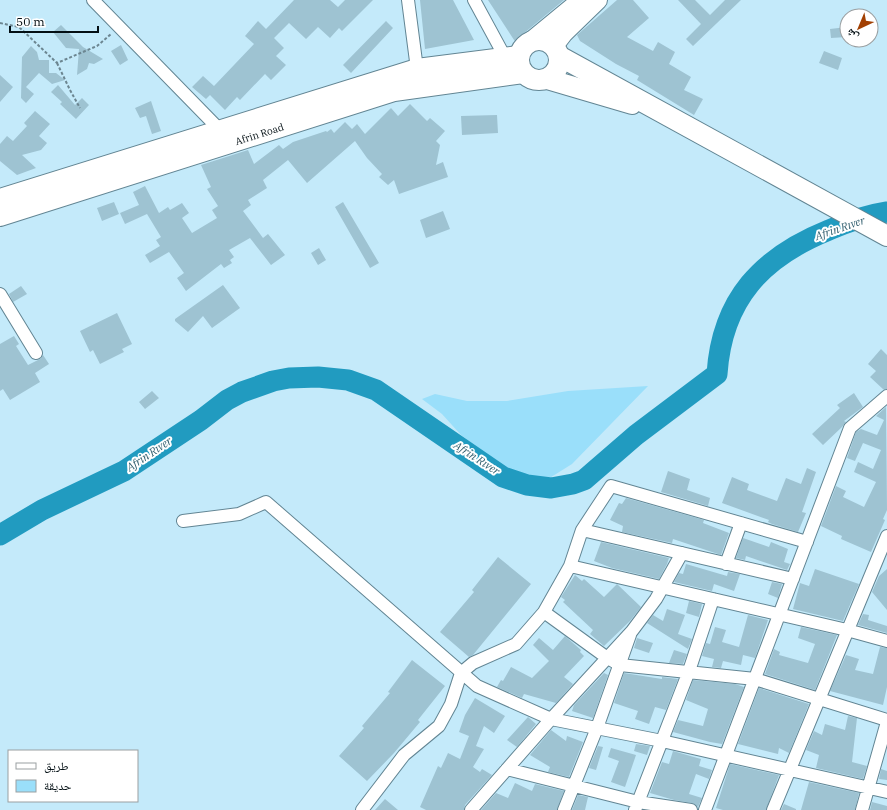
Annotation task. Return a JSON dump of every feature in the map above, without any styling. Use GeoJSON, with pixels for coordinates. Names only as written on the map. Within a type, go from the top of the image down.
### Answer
{"type":"FeatureCollection","features":[{"type":"Feature","properties":{"kind":"main road"},"geometry":{"type":"LineString","coordinates":[[519,57],[581,0]]}},
{"type":"Feature","properties":{"kind":"main road"},"geometry":{"type":"LineString","coordinates":[[547,79],[556,72],[558,67],[556,51],[564,33],[598,0]]}},
{"type":"Feature","properties":{"kind":"main road"},"geometry":{"type":"LineString","coordinates":[[519,57],[540,40],[556,51],[663,113],[887,236]]}},
{"type":"Feature","properties":{"kind":"main road","name":"Afrin Road"},"geometry":{"type":"LineString","coordinates":[[0,199],[219,129],[417,69],[519,57]]}},
{"type":"Feature","properties":{"kind":"main road","name":"Afrin Road"},"geometry":{"type":"LineString","coordinates":[[0,216],[394,91],[519,57]]}},
{"type":"Feature","properties":{"kind":"main road"},"geometry":{"type":"LineString","coordinates":[[519,57],[534,80],[547,79],[663,113]]}},
{"type":"Feature","properties":{"kind":"street"},"geometry":{"type":"LineString","coordinates":[[93,0],[219,129]]}},
{"type":"Feature","properties":{"kind":"street"},"geometry":{"type":"LineString","coordinates":[[408,0],[417,69]]}},
{"type":"Feature","properties":{"kind":"street"},"geometry":{"type":"LineString","coordinates":[[474,0],[519,57]]}},
{"type":"Feature","properties":{"kind":"street"},"geometry":{"type":"LineString","coordinates":[[0,294],[36,353]]}},
{"type":"Feature","properties":{"kind":"street"},"geometry":{"type":"LineString","coordinates":[[706,810],[850,428],[887,396]]}},
{"type":"Feature","properties":{"kind":"street"},"geometry":{"type":"LineString","coordinates":[[362,810],[404,755],[439,726],[451,704],[461,673],[473,664],[516,644],[544,612],[570,566],[582,530],[611,486],[807,542]]}},
{"type":"Feature","properties":{"kind":"street"},"geometry":{"type":"LineString","coordinates":[[183,521],[239,514],[266,502],[477,686],[551,719],[662,741],[727,757],[887,792]]}},
{"type":"Feature","properties":{"kind":"street"},"geometry":{"type":"LineString","coordinates":[[726,564],[741,523]]}},
{"type":"Feature","properties":{"kind":"street"},"geometry":{"type":"LineString","coordinates":[[582,530],[793,580]]}},
{"type":"Feature","properties":{"kind":"street"},"geometry":{"type":"LineString","coordinates":[[773,810],[887,536]]}},
{"type":"Feature","properties":{"kind":"street"},"geometry":{"type":"LineString","coordinates":[[471,810],[551,719],[632,631],[662,587],[682,553]]}},
{"type":"Feature","properties":{"kind":"street"},"geometry":{"type":"LineString","coordinates":[[570,566],[847,630],[887,641]]}},
{"type":"Feature","properties":{"kind":"street"},"geometry":{"type":"LineString","coordinates":[[636,806],[689,671],[713,599]]}},
{"type":"Feature","properties":{"kind":"street"},"geometry":{"type":"LineString","coordinates":[[544,612],[606,658],[620,664],[755,679],[887,721],[862,810]]}},
{"type":"Feature","properties":{"kind":"street"},"geometry":{"type":"LineString","coordinates":[[564,810],[597,728],[632,631]]}},
{"type":"Feature","properties":{"kind":"street"},"geometry":{"type":"LineString","coordinates":[[507,769],[574,786],[636,806],[691,810]]}},
{"type":"Feature","properties":{"kind":"path"},"geometry":{"type":"LineString","coordinates":[[0,23],[18,27],[57,62],[80,108]]}},
{"type":"Feature","properties":{"kind":"path"},"geometry":{"type":"LineString","coordinates":[[57,62],[96,46],[120,27]]}},
{"type":"Feature","properties":{"kind":"green space"},"geometry":{"type":"Polygon","coordinates":[[[648,386],[572,464],[548,479],[517,479],[461,435],[442,414],[422,399],[435,394],[467,401],[507,401],[568,391],[648,386]]]}},
{"type":"Feature","properties":{"kind":"building"},"geometry":{"type":"Polygon","coordinates":[[[294,0],[330,0],[338,7],[345,0],[373,0],[342,31],[339,28],[330,38],[318,27],[306,39],[289,23],[274,38],[284,48],[276,56],[286,65],[271,80],[265,74],[240,100],[237,97],[225,110],[210,95],[206,99],[192,87],[203,76],[214,86],[254,44],[245,36],[258,21],[266,29],[294,0]]]}},
{"type":"Feature","properties":{"kind":"building"},"geometry":{"type":"Polygon","coordinates":[[[420,0],[453,0],[474,40],[425,49],[420,0]]]}},
{"type":"Feature","properties":{"kind":"building"},"geometry":{"type":"Polygon","coordinates":[[[488,0],[564,0],[523,34],[520,40],[516,43],[488,0]]]}},
{"type":"Feature","properties":{"kind":"building"},"geometry":{"type":"Polygon","coordinates":[[[617,0],[633,0],[649,18],[627,37],[653,51],[658,42],[675,52],[669,64],[691,77],[684,90],[703,99],[694,115],[637,80],[639,76],[616,64],[580,41],[577,35],[617,0]]]}},
{"type":"Feature","properties":{"kind":"building"},"geometry":{"type":"Polygon","coordinates":[[[678,0],[695,0],[710,15],[725,0],[741,0],[693,46],[686,39],[701,24],[678,0]]]}},
{"type":"Feature","properties":{"kind":"building"},"geometry":{"type":"Polygon","coordinates":[[[386,21],[393,28],[351,73],[343,65],[386,21]]]}},
{"type":"Feature","properties":{"kind":"building"},"geometry":{"type":"Polygon","coordinates":[[[61,25],[83,47],[103,59],[94,64],[89,63],[87,69],[77,75],[79,49],[66,48],[53,32],[61,25]]]}},
{"type":"Feature","properties":{"kind":"building"},"geometry":{"type":"Polygon","coordinates":[[[839,28],[839,38],[831,38],[830,29],[839,28]]]}},
{"type":"Feature","properties":{"kind":"building"},"geometry":{"type":"Polygon","coordinates":[[[121,45],[128,60],[120,65],[111,51],[121,45]]]}},
{"type":"Feature","properties":{"kind":"building"},"geometry":{"type":"Polygon","coordinates":[[[31,46],[37,52],[39,60],[49,60],[49,73],[56,73],[65,80],[52,84],[39,73],[26,87],[34,94],[26,103],[21,98],[22,57],[31,46]]]}},
{"type":"Feature","properties":{"kind":"building"},"geometry":{"type":"Polygon","coordinates":[[[824,51],[842,58],[838,70],[819,63],[824,51]]]}},
{"type":"Feature","properties":{"kind":"building"},"geometry":{"type":"Polygon","coordinates":[[[0,75],[13,87],[0,102],[0,75]]]}},
{"type":"Feature","properties":{"kind":"building"},"geometry":{"type":"Polygon","coordinates":[[[58,85],[75,105],[82,98],[89,105],[76,119],[60,104],[62,102],[51,92],[58,85]]]}},
{"type":"Feature","properties":{"kind":"building"},"geometry":{"type":"Polygon","coordinates":[[[151,101],[161,131],[152,134],[146,116],[140,118],[135,108],[151,101]]]}},
{"type":"Feature","properties":{"kind":"building"},"geometry":{"type":"Polygon","coordinates":[[[410,104],[427,121],[430,118],[445,131],[436,141],[440,145],[436,165],[443,162],[448,177],[399,194],[394,180],[388,185],[379,177],[382,174],[367,158],[355,141],[307,183],[288,160],[263,180],[267,188],[248,200],[251,205],[243,211],[263,238],[268,234],[285,255],[271,265],[250,238],[229,250],[234,257],[230,260],[232,263],[224,268],[221,264],[186,291],[177,278],[184,273],[169,252],[150,263],[145,255],[160,246],[156,240],[161,237],[147,214],[125,224],[120,213],[139,205],[133,192],[145,186],[159,213],[168,207],[170,210],[182,203],[189,213],[182,218],[192,233],[217,218],[212,210],[218,206],[207,189],[211,187],[201,165],[248,150],[254,164],[279,145],[283,149],[293,142],[326,131],[327,132],[331,129],[334,133],[345,122],[352,129],[357,124],[365,134],[391,108],[398,116],[410,104]]]}},
{"type":"Feature","properties":{"kind":"building"},"geometry":{"type":"Polygon","coordinates":[[[35,111],[50,124],[39,136],[47,143],[41,150],[22,155],[36,168],[17,175],[0,161],[0,144],[7,136],[13,141],[27,126],[24,123],[35,111]]]}},
{"type":"Feature","properties":{"kind":"building"},"geometry":{"type":"Polygon","coordinates":[[[497,115],[498,133],[462,135],[461,116],[497,115]]]}},
{"type":"Feature","properties":{"kind":"building"},"geometry":{"type":"Polygon","coordinates":[[[114,202],[119,214],[102,221],[97,208],[114,202]]]}},
{"type":"Feature","properties":{"kind":"building"},"geometry":{"type":"Polygon","coordinates":[[[343,202],[379,263],[370,268],[335,207],[343,202]]]}},
{"type":"Feature","properties":{"kind":"building"},"geometry":{"type":"Polygon","coordinates":[[[443,211],[450,229],[426,238],[420,220],[443,211]]]}},
{"type":"Feature","properties":{"kind":"building"},"geometry":{"type":"Polygon","coordinates":[[[319,248],[326,260],[318,265],[311,253],[319,248]]]}},
{"type":"Feature","properties":{"kind":"building"},"geometry":{"type":"Polygon","coordinates":[[[223,285],[240,308],[212,328],[203,316],[188,332],[175,321],[175,319],[223,285]]]}},
{"type":"Feature","properties":{"kind":"building"},"geometry":{"type":"Polygon","coordinates":[[[21,286],[27,294],[13,302],[9,294],[21,286]]]}},
{"type":"Feature","properties":{"kind":"building"},"geometry":{"type":"Polygon","coordinates":[[[117,313],[132,344],[122,349],[124,352],[100,364],[93,350],[90,352],[80,331],[117,313]]]}},
{"type":"Feature","properties":{"kind":"building"},"geometry":{"type":"Polygon","coordinates":[[[14,336],[19,344],[16,346],[28,365],[40,359],[43,355],[49,364],[35,373],[40,382],[10,400],[3,389],[0,391],[0,344],[14,336]]]}},
{"type":"Feature","properties":{"kind":"building"},"geometry":{"type":"Polygon","coordinates":[[[881,349],[887,355],[887,389],[884,390],[870,377],[876,371],[868,364],[881,349]]]}},
{"type":"Feature","properties":{"kind":"building"},"geometry":{"type":"Polygon","coordinates":[[[152,391],[159,398],[145,409],[139,402],[152,391]]]}},
{"type":"Feature","properties":{"kind":"building"},"geometry":{"type":"Polygon","coordinates":[[[854,393],[863,407],[844,421],[846,422],[842,427],[823,445],[812,434],[840,408],[837,405],[854,393]]]}},
{"type":"Feature","properties":{"kind":"building"},"geometry":{"type":"Polygon","coordinates":[[[886,407],[887,510],[883,519],[885,520],[871,552],[841,539],[842,536],[821,526],[836,486],[846,491],[843,497],[864,507],[876,482],[854,472],[858,462],[873,469],[881,450],[863,443],[855,461],[847,458],[856,432],[861,429],[877,435],[884,420],[876,416],[886,407]]]}},
{"type":"Feature","properties":{"kind":"building"},"geometry":{"type":"Polygon","coordinates":[[[807,468],[816,472],[802,512],[806,513],[798,532],[772,524],[768,522],[769,520],[722,503],[732,477],[749,484],[747,490],[777,501],[786,478],[801,484],[807,468]]]}},
{"type":"Feature","properties":{"kind":"building"},"geometry":{"type":"Polygon","coordinates":[[[668,471],[690,479],[687,490],[710,498],[708,506],[661,492],[668,471]]]}},
{"type":"Feature","properties":{"kind":"building"},"geometry":{"type":"Polygon","coordinates":[[[626,498],[704,520],[703,523],[729,533],[721,555],[673,539],[672,543],[622,532],[623,526],[610,520],[619,503],[622,504],[626,498]]]}},
{"type":"Feature","properties":{"kind":"building"},"geometry":{"type":"Polygon","coordinates":[[[743,538],[769,547],[771,542],[788,549],[784,562],[790,564],[787,570],[746,556],[745,560],[736,558],[743,538]]]}},
{"type":"Feature","properties":{"kind":"building"},"geometry":{"type":"Polygon","coordinates":[[[601,542],[669,558],[659,579],[612,568],[594,561],[601,542]]]}},
{"type":"Feature","properties":{"kind":"building"},"geometry":{"type":"Polygon","coordinates":[[[498,557],[531,584],[473,655],[469,657],[440,632],[474,592],[472,590],[498,557]]]}},
{"type":"Feature","properties":{"kind":"building"},"geometry":{"type":"Polygon","coordinates":[[[686,564],[727,576],[728,572],[740,574],[734,591],[714,584],[712,591],[674,582],[679,573],[683,574],[686,564]]]}},
{"type":"Feature","properties":{"kind":"building"},"geometry":{"type":"Polygon","coordinates":[[[815,569],[859,584],[843,621],[793,609],[800,583],[809,586],[815,569]]]}},
{"type":"Feature","properties":{"kind":"building"},"geometry":{"type":"Polygon","coordinates":[[[887,569],[887,610],[872,592],[879,576],[887,569]]]}},
{"type":"Feature","properties":{"kind":"building"},"geometry":{"type":"Polygon","coordinates":[[[575,575],[582,581],[584,579],[604,597],[617,584],[641,607],[630,621],[604,646],[590,634],[593,630],[563,602],[565,600],[561,597],[575,575]]]}},
{"type":"Feature","properties":{"kind":"building"},"geometry":{"type":"Polygon","coordinates":[[[772,582],[782,584],[778,598],[768,594],[772,582]]]}},
{"type":"Feature","properties":{"kind":"building"},"geometry":{"type":"Polygon","coordinates":[[[689,601],[702,604],[699,617],[686,613],[689,601]]]}},
{"type":"Feature","properties":{"kind":"building"},"geometry":{"type":"Polygon","coordinates":[[[667,609],[685,615],[678,634],[692,639],[688,649],[647,623],[653,615],[663,621],[667,609]]]}},
{"type":"Feature","properties":{"kind":"building"},"geometry":{"type":"Polygon","coordinates":[[[863,614],[869,615],[868,620],[887,626],[887,633],[858,625],[863,614]]]}},
{"type":"Feature","properties":{"kind":"building"},"geometry":{"type":"Polygon","coordinates":[[[748,615],[768,620],[755,658],[743,655],[741,665],[723,661],[721,668],[712,667],[714,659],[702,656],[706,643],[710,644],[715,627],[726,630],[722,642],[739,647],[748,615]]]}},
{"type":"Feature","properties":{"kind":"building"},"geometry":{"type":"Polygon","coordinates":[[[801,627],[837,635],[815,690],[765,674],[774,649],[780,652],[779,655],[808,663],[815,644],[798,638],[801,627]]]}},
{"type":"Feature","properties":{"kind":"building"},"geometry":{"type":"Polygon","coordinates":[[[565,636],[581,650],[580,652],[584,656],[564,677],[573,684],[556,703],[524,694],[522,698],[497,687],[501,680],[503,681],[511,667],[532,678],[549,661],[533,645],[539,638],[553,650],[565,636]]]}},
{"type":"Feature","properties":{"kind":"building"},"geometry":{"type":"Polygon","coordinates":[[[637,638],[653,643],[649,653],[634,648],[637,638]]]}},
{"type":"Feature","properties":{"kind":"building"},"geometry":{"type":"Polygon","coordinates":[[[880,647],[887,648],[887,687],[883,705],[830,691],[846,655],[859,659],[855,670],[873,674],[880,647]]]}},
{"type":"Feature","properties":{"kind":"building"},"geometry":{"type":"Polygon","coordinates":[[[674,650],[687,654],[683,664],[669,663],[674,650]]]}},
{"type":"Feature","properties":{"kind":"building"},"geometry":{"type":"Polygon","coordinates":[[[412,660],[445,686],[418,720],[420,722],[394,753],[367,781],[339,756],[364,728],[362,726],[390,693],[388,692],[412,660]]]}},
{"type":"Feature","properties":{"kind":"building"},"geometry":{"type":"Polygon","coordinates":[[[604,673],[608,675],[593,718],[572,711],[574,705],[604,673]]]}},
{"type":"Feature","properties":{"kind":"building"},"geometry":{"type":"Polygon","coordinates":[[[624,673],[662,679],[662,677],[678,679],[666,710],[655,707],[649,724],[635,719],[638,711],[614,703],[624,673]]]}},
{"type":"Feature","properties":{"kind":"building"},"geometry":{"type":"Polygon","coordinates":[[[693,680],[735,684],[744,687],[722,744],[673,732],[678,720],[703,726],[708,709],[686,700],[693,680]]]}},
{"type":"Feature","properties":{"kind":"building"},"geometry":{"type":"Polygon","coordinates":[[[759,688],[809,704],[789,753],[779,748],[778,754],[738,744],[759,688]]]}},
{"type":"Feature","properties":{"kind":"building"},"geometry":{"type":"Polygon","coordinates":[[[475,698],[505,716],[494,733],[484,726],[476,746],[484,749],[473,767],[480,772],[482,769],[492,775],[465,805],[464,810],[426,810],[420,807],[438,766],[441,768],[448,753],[460,759],[469,736],[459,732],[465,715],[475,698]]]}},
{"type":"Feature","properties":{"kind":"building"},"geometry":{"type":"Polygon","coordinates":[[[848,716],[857,718],[852,762],[867,766],[863,779],[816,768],[819,755],[806,750],[814,731],[822,735],[825,724],[845,730],[848,716]]]}},
{"type":"Feature","properties":{"kind":"building"},"geometry":{"type":"Polygon","coordinates":[[[528,717],[536,724],[517,747],[507,740],[528,717]]]}},
{"type":"Feature","properties":{"kind":"building"},"geometry":{"type":"Polygon","coordinates":[[[551,730],[566,741],[567,736],[583,742],[569,777],[548,772],[550,767],[530,755],[551,730]]]}},
{"type":"Feature","properties":{"kind":"building"},"geometry":{"type":"Polygon","coordinates":[[[636,744],[650,746],[647,755],[634,751],[636,744]]]}},
{"type":"Feature","properties":{"kind":"building"},"geometry":{"type":"Polygon","coordinates":[[[598,746],[603,747],[596,770],[589,768],[598,746]]]}},
{"type":"Feature","properties":{"kind":"building"},"geometry":{"type":"Polygon","coordinates":[[[611,748],[636,755],[625,787],[611,782],[619,761],[608,757],[611,748]]]}},
{"type":"Feature","properties":{"kind":"building"},"geometry":{"type":"Polygon","coordinates":[[[673,751],[701,759],[699,766],[712,770],[709,779],[696,774],[689,794],[702,798],[698,807],[692,803],[674,800],[650,793],[662,762],[669,764],[673,751]]]}},
{"type":"Feature","properties":{"kind":"building"},"geometry":{"type":"Polygon","coordinates":[[[730,764],[779,775],[766,810],[723,810],[716,808],[730,764]]]}},
{"type":"Feature","properties":{"kind":"building"},"geometry":{"type":"Polygon","coordinates":[[[881,769],[887,771],[887,780],[879,779],[881,769]]]}},
{"type":"Feature","properties":{"kind":"building"},"geometry":{"type":"Polygon","coordinates":[[[809,782],[859,793],[855,810],[801,810],[809,782]]]}},
{"type":"Feature","properties":{"kind":"building"},"geometry":{"type":"Polygon","coordinates":[[[515,783],[532,791],[535,784],[564,791],[557,810],[481,810],[496,793],[508,798],[515,783]]]}},
{"type":"Feature","properties":{"kind":"building"},"geometry":{"type":"Polygon","coordinates":[[[578,795],[588,797],[585,810],[572,810],[578,795]]]}},
{"type":"Feature","properties":{"kind":"building"},"geometry":{"type":"Polygon","coordinates":[[[385,799],[398,810],[375,810],[385,799]]]}},
{"type":"Feature","properties":{"kind":"building"},"geometry":{"type":"Polygon","coordinates":[[[872,802],[887,806],[887,810],[870,810],[872,802]]]}},
{"type":"Feature","properties":{"kind":"building"},"geometry":{"type":"Polygon","coordinates":[[[784,804],[796,809],[796,810],[781,810],[784,804]]]}},
{"type":"Feature","properties":{"kind":"waterway","name":"Afrin Rıver"},"geometry":{"type":"LineString","coordinates":[[0,535],[42,510],[124,471],[201,420],[227,400],[242,392],[273,381],[289,378],[318,377],[348,380],[376,390],[503,477],[527,485],[551,488],[573,484],[584,480],[636,435],[717,374],[720,347],[727,324],[737,303],[750,284],[765,268],[784,253],[805,241],[850,222],[887,212]]}}]}
